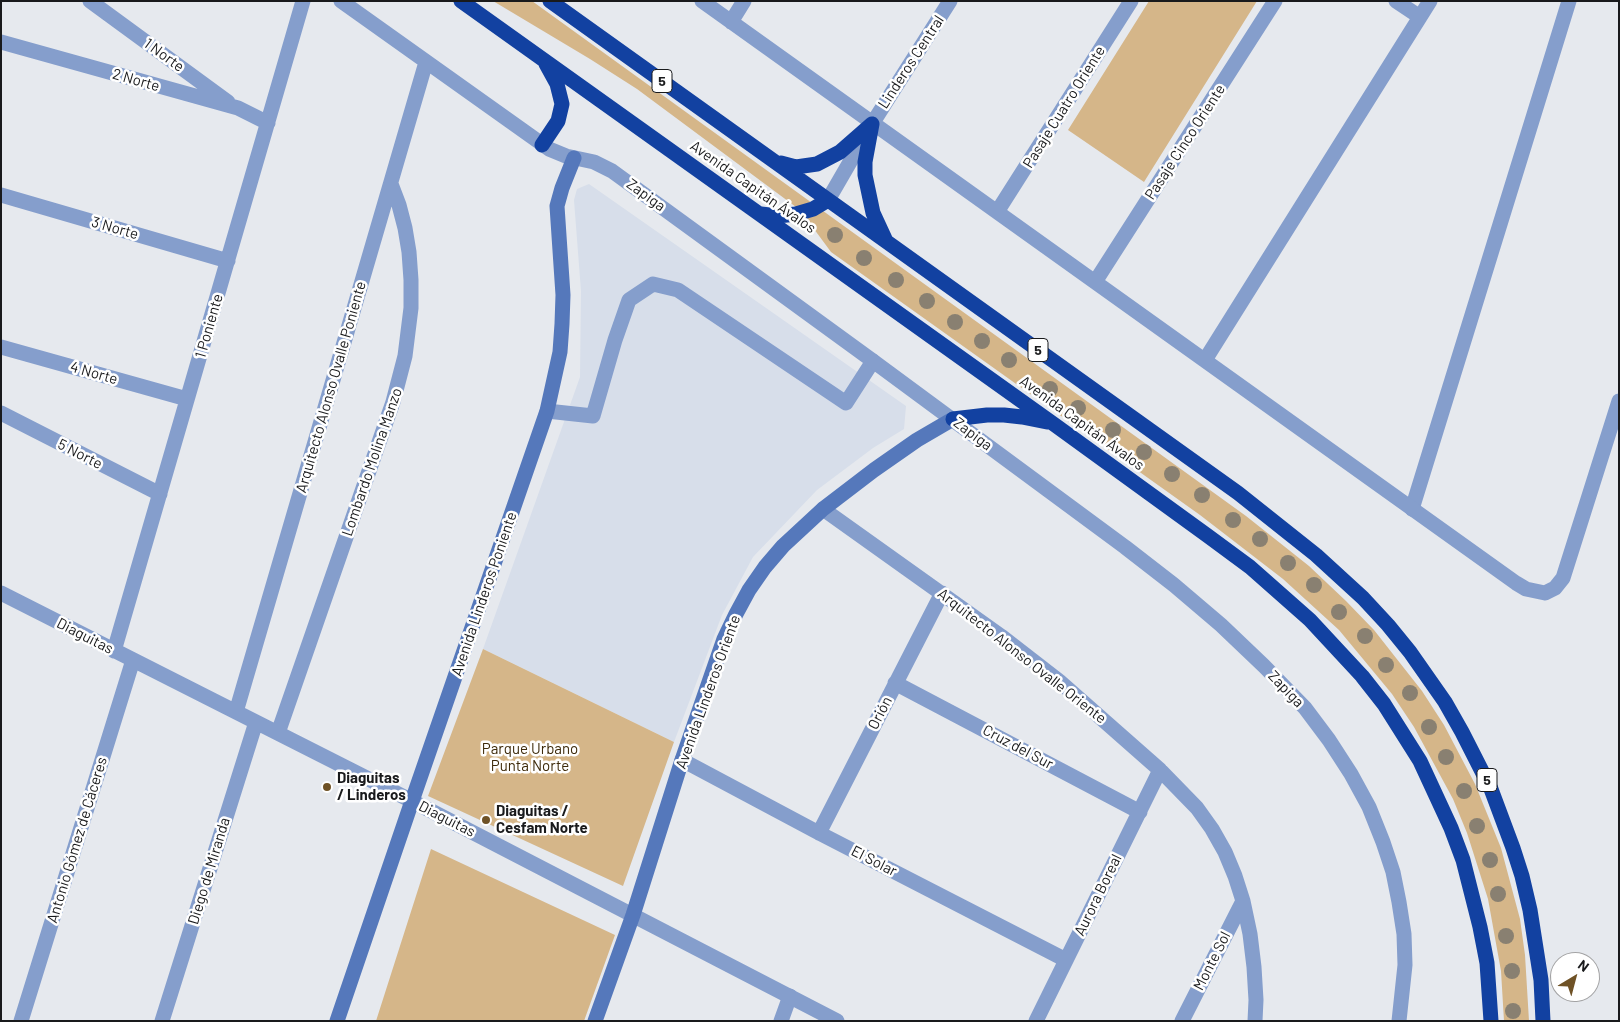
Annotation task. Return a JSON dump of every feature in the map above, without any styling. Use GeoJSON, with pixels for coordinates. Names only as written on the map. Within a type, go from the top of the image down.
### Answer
{"type":"FeatureCollection","features":[{"type":"Feature","properties":{"kind":"highway","name":"Avenida Capitán Ávalos"},"geometry":{"type":"LineString","coordinates":[[461,1],[1208,536],[1250,567],[1310,620],[1384,704],[1420,761],[1451,828],[1463,860],[1477,911],[1487,963],[1491,1021]]}},
{"type":"Feature","properties":{"kind":"highway","name":"5"},"geometry":{"type":"LineString","coordinates":[[550,1],[1238,493],[1316,554],[1363,598],[1388,625],[1426,675],[1454,717],[1478,761],[1503,819],[1522,876],[1530,910],[1541,980],[1543,1021]]}},
{"type":"Feature","properties":{"kind":"highway"},"geometry":{"type":"LineString","coordinates":[[542,144],[558,121],[562,104],[557,84],[544,60]]}},
{"type":"Feature","properties":{"kind":"highway"},"geometry":{"type":"LineString","coordinates":[[775,162],[796,167],[817,164],[840,152],[872,124]]}},
{"type":"Feature","properties":{"kind":"highway"},"geometry":{"type":"LineString","coordinates":[[872,124],[865,162],[866,175],[873,213],[887,242]]}},
{"type":"Feature","properties":{"kind":"highway"},"geometry":{"type":"LineString","coordinates":[[760,214],[778,216],[796,214],[813,209],[828,200]]}},
{"type":"Feature","properties":{"kind":"highway"},"geometry":{"type":"LineString","coordinates":[[953,419],[987,414],[1022,416],[1055,425]]}},
{"type":"Feature","properties":{"kind":"street","name":"1 Norte"},"geometry":{"type":"LineString","coordinates":[[90,1],[238,108]]}},
{"type":"Feature","properties":{"kind":"street","name":"1 Poniente"},"geometry":{"type":"LineString","coordinates":[[114,650],[303,1]]}},
{"type":"Feature","properties":{"kind":"street","name":"Zapiga"},"geometry":{"type":"LineString","coordinates":[[341,1],[557,154],[594,162],[612,171],[1126,547],[1188,596],[1264,666],[1305,708],[1329,740],[1369,807],[1383,842],[1393,872],[1404,934],[1405,966],[1399,1021]]}},
{"type":"Feature","properties":{"kind":"street"},"geometry":{"type":"LineString","coordinates":[[702,1],[1526,589],[1545,593],[1556,588],[1566,571],[1619,401]]}},
{"type":"Feature","properties":{"kind":"street"},"geometry":{"type":"LineString","coordinates":[[731,22],[744,1]]}},
{"type":"Feature","properties":{"kind":"street","name":"Linderos Central"},"geometry":{"type":"LineString","coordinates":[[828,200],[872,124],[950,1]]}},
{"type":"Feature","properties":{"kind":"street","name":"Pasaje Cuatro Oriente"},"geometry":{"type":"LineString","coordinates":[[997,212],[1131,1]]}},
{"type":"Feature","properties":{"kind":"street","name":"Pasaje Cinco Oriente"},"geometry":{"type":"LineString","coordinates":[[1095,282],[1275,1]]}},
{"type":"Feature","properties":{"kind":"street"},"geometry":{"type":"LineString","coordinates":[[1396,1],[1420,16]]}},
{"type":"Feature","properties":{"kind":"street"},"geometry":{"type":"LineString","coordinates":[[1205,360],[1430,1]]}},
{"type":"Feature","properties":{"kind":"street"},"geometry":{"type":"LineString","coordinates":[[1412,508],[1569,1]]}},
{"type":"Feature","properties":{"kind":"street","name":"2 Norte"},"geometry":{"type":"LineString","coordinates":[[1,42],[238,108],[268,123]]}},
{"type":"Feature","properties":{"kind":"street","name":"Arquitecto Alonso Ovalle Poniente"},"geometry":{"type":"LineString","coordinates":[[236,712],[426,62]]}},
{"type":"Feature","properties":{"kind":"street","name":"Avenida Linderos Poniente"},"geometry":{"type":"LineString","coordinates":[[337,1021],[547,412],[560,352],[562,324],[563,295],[557,206],[574,158]]}},
{"type":"Feature","properties":{"kind":"street","name":"Lombardo Molina Manzo"},"geometry":{"type":"LineString","coordinates":[[278,733],[393,402],[405,356],[411,308],[412,280],[406,228],[391,184]]}},
{"type":"Feature","properties":{"kind":"street","name":"3 Norte"},"geometry":{"type":"LineString","coordinates":[[1,195],[228,261]]}},
{"type":"Feature","properties":{"kind":"street"},"geometry":{"type":"LineString","coordinates":[[547,412],[593,416],[615,340],[629,300],[653,284],[678,290],[846,403],[873,361]]}},
{"type":"Feature","properties":{"kind":"street","name":"4 Norte"},"geometry":{"type":"LineString","coordinates":[[1,347],[187,399]]}},
{"type":"Feature","properties":{"kind":"street","name":"5 Norte"},"geometry":{"type":"LineString","coordinates":[[1,413],[160,494]]}},
{"type":"Feature","properties":{"kind":"street","name":"Avenida Linderos Oriente"},"geometry":{"type":"LineString","coordinates":[[595,1021],[633,915],[682,760],[724,639],[740,606],[765,567],[783,546],[823,509],[917,440],[953,419]]}},
{"type":"Feature","properties":{"kind":"street","name":"Arquitecto Alonso Ovalle Oriente"},"geometry":{"type":"LineString","coordinates":[[823,509],[942,593],[1059,681],[1160,770],[1197,808],[1225,852],[1235,876],[1242,901],[1250,934],[1254,966],[1255,1021]]}},
{"type":"Feature","properties":{"kind":"street","name":"Diaguitas"},"geometry":{"type":"LineString","coordinates":[[1,593],[412,801],[837,1021]]}},
{"type":"Feature","properties":{"kind":"street","name":"Orión"},"geometry":{"type":"LineString","coordinates":[[820,833],[942,593]]}},
{"type":"Feature","properties":{"kind":"street","name":"Antonio Gómez de Cáceres"},"geometry":{"type":"LineString","coordinates":[[21,1021],[133,660]]}},
{"type":"Feature","properties":{"kind":"street","name":"Cruz del Sur"},"geometry":{"type":"LineString","coordinates":[[896,683],[1140,812]]}},
{"type":"Feature","properties":{"kind":"street","name":"Diego de Miranda"},"geometry":{"type":"LineString","coordinates":[[162,1021],[256,722]]}},
{"type":"Feature","properties":{"kind":"street","name":"El Solar"},"geometry":{"type":"LineString","coordinates":[[682,760],[1066,960]]}},
{"type":"Feature","properties":{"kind":"street","name":"Aurora Boreal"},"geometry":{"type":"LineString","coordinates":[[1036,1021],[1160,770]]}},
{"type":"Feature","properties":{"kind":"street","name":"Monte Sol"},"geometry":{"type":"LineString","coordinates":[[1182,1021],[1242,901]]}},
{"type":"Feature","properties":{"kind":"street"},"geometry":{"type":"LineString","coordinates":[[781,1021],[790,996]]}},
{"type":"Feature","properties":{"kind":"shaded area"},"geometry":{"type":"Polygon","coordinates":[[[589,184],[906,406],[904,429],[873,448],[817,490],[753,557],[722,615],[674,742],[483,649],[580,377],[581,291],[574,200],[577,189],[589,184]]]}},
{"type":"Feature","properties":{"kind":"green space"},"geometry":{"type":"Polygon","coordinates":[[[493,1],[532,1],[1246,516],[1309,566],[1346,601],[1374,630],[1422,691],[1444,725],[1475,784],[1501,848],[1520,919],[1525,955],[1529,1021],[1504,1021],[1501,971],[1488,899],[1467,833],[1453,799],[1414,727],[1392,694],[1339,630],[1283,579],[1200,515],[831,252],[800,210],[637,89],[493,1]]]}},
{"type":"Feature","properties":{"kind":"green space"},"geometry":{"type":"Polygon","coordinates":[[[1149,1],[1257,1],[1144,182],[1068,130],[1149,1]]]}},
{"type":"Feature","properties":{"kind":"green space","name":"Parque Urbano Punta Norte"},"geometry":{"type":"Polygon","coordinates":[[[483,649],[674,742],[623,886],[428,796],[483,649]]]}},
{"type":"Feature","properties":{"kind":"green space"},"geometry":{"type":"Polygon","coordinates":[[[431,849],[615,935],[584,1021],[376,1021],[431,849]]]}},
{"type":"Feature","properties":{"kind":"place","name":"Diaguitas / Linderos"},"geometry":{"type":"Point","coordinates":[327,787]}},
{"type":"Feature","properties":{"kind":"place","name":"Diaguitas / Cesfam Norte"},"geometry":{"type":"Point","coordinates":[486,820]}}]}
